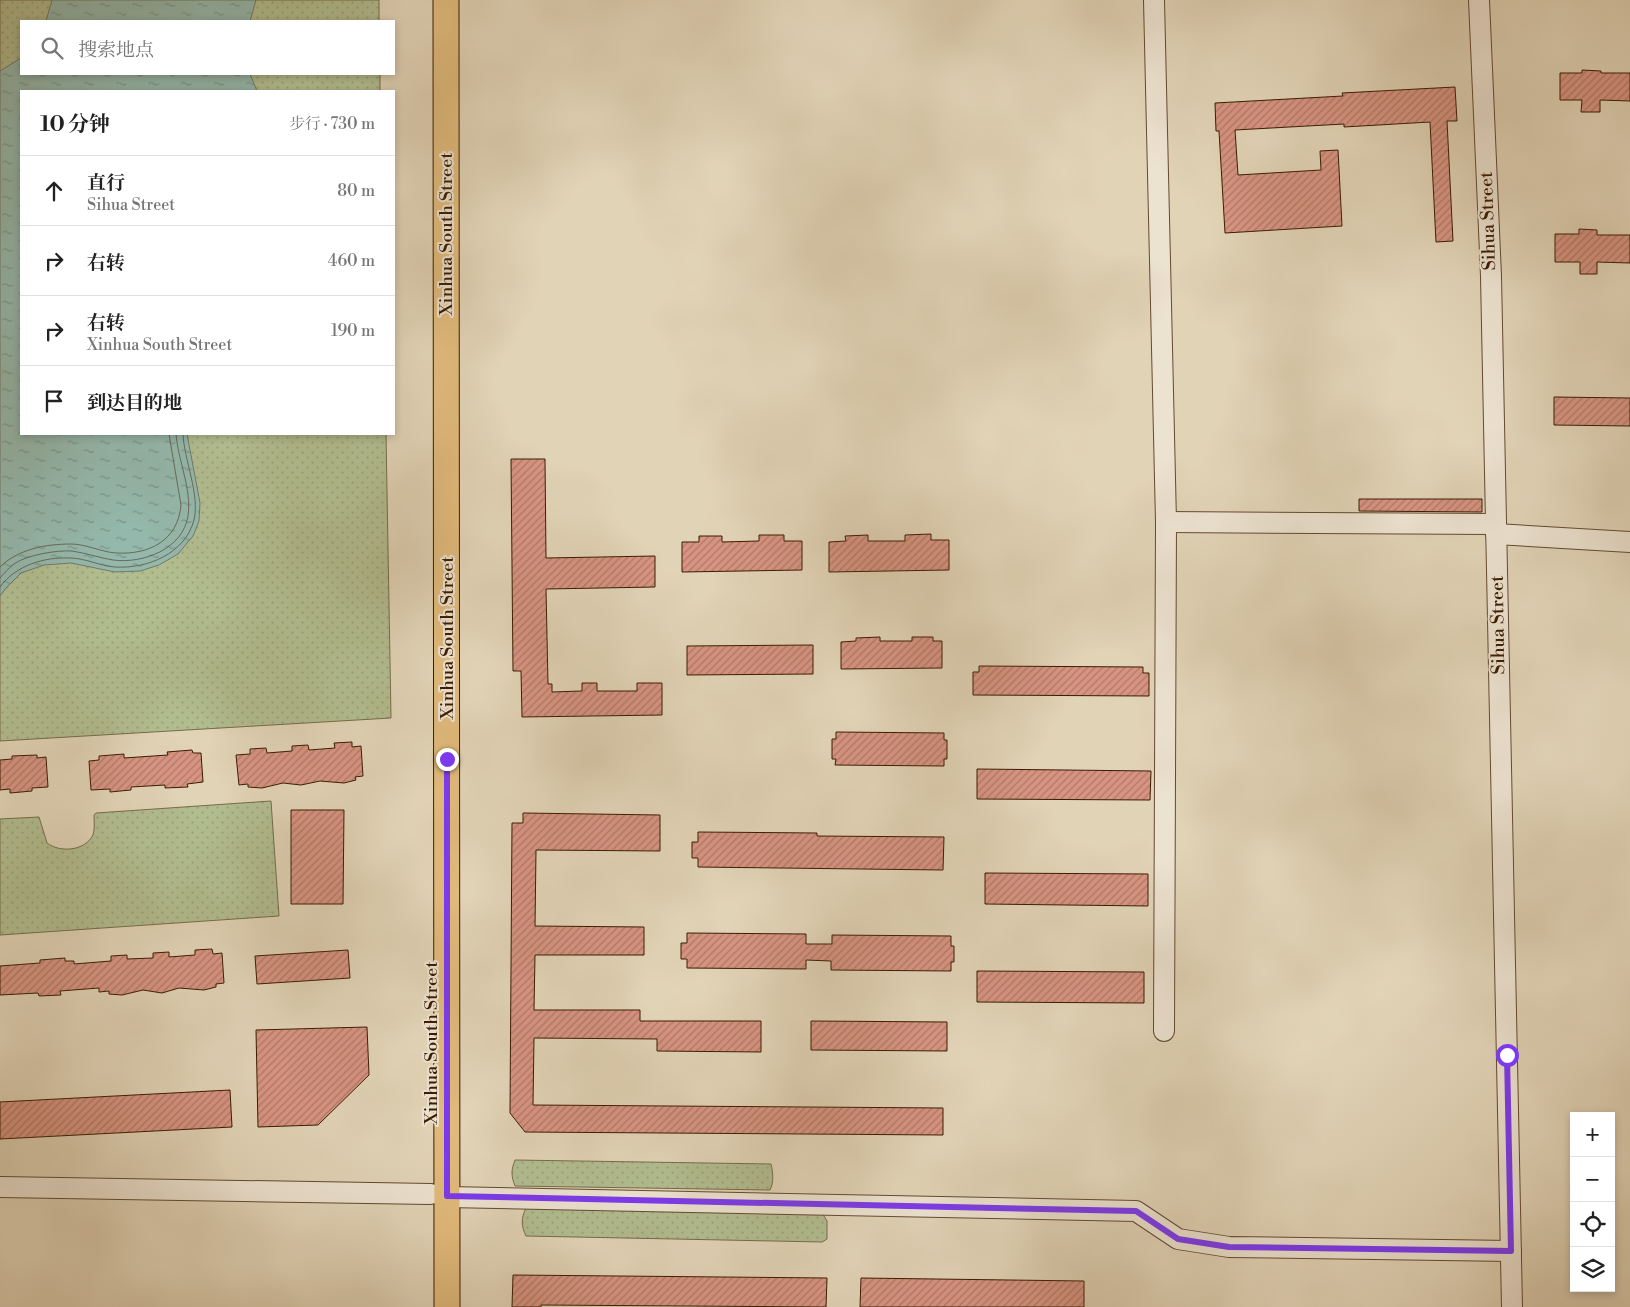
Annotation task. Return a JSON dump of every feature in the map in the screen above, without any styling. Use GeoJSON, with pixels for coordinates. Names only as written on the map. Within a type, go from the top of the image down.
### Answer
{"type":"FeatureCollection","features":[{"type":"Feature","properties":{"kind":"main road","name":"Xinhua South Street"},"geometry":{"type":"LineString","coordinates":[[430,0],[439,1196],[447,1307]]}},
{"type":"Feature","properties":{"kind":"main road","name":"Xinhua South Street"},"geometry":{"type":"LineString","coordinates":[[431,1307],[439,1196],[446,0]]}},
{"type":"Feature","properties":{"kind":"street"},"geometry":{"type":"LineString","coordinates":[[1154,0],[1166,522],[1164,1031]]}},
{"type":"Feature","properties":{"kind":"street","name":"Sihua Street"},"geometry":{"type":"LineString","coordinates":[[1479,0],[1491,276],[1512,1307]]}},
{"type":"Feature","properties":{"kind":"street"},"geometry":{"type":"LineString","coordinates":[[1166,522],[1496,529],[1630,542]]}},
{"type":"Feature","properties":{"kind":"street"},"geometry":{"type":"LineString","coordinates":[[0,1187],[1136,1211],[1178,1239],[1229,1247],[1511,1251]]}},
{"type":"Feature","properties":{"kind":"green space"},"geometry":{"type":"Polygon","coordinates":[[[0,0],[379,0],[379,20],[20,20],[20,75],[380,75],[380,90],[20,90],[20,435],[386,435],[391,718],[0,741],[0,0]]]}},
{"type":"Feature","properties":{"kind":"green space"},"geometry":{"type":"Polygon","coordinates":[[[271,801],[279,916],[0,935],[0,819],[39,817],[47,843],[59,848],[72,849],[84,844],[93,835],[94,815],[96,813],[271,801]]]}},
{"type":"Feature","properties":{"kind":"green space"},"geometry":{"type":"Polygon","coordinates":[[[515,1160],[771,1164],[773,1181],[770,1190],[515,1186],[512,1173],[515,1160]]]}},
{"type":"Feature","properties":{"kind":"green space"},"geometry":{"type":"Polygon","coordinates":[[[526,1208],[822,1213],[827,1221],[827,1239],[822,1242],[526,1236],[522,1222],[526,1208]]]}},
{"type":"Feature","properties":{"kind":"water"},"geometry":{"type":"Polygon","coordinates":[[[52,0],[256,0],[250,20],[46,20],[52,0]]]}},
{"type":"Feature","properties":{"kind":"water"},"geometry":{"type":"Polygon","coordinates":[[[20,59],[20,75],[250,75],[257,90],[20,90],[20,435],[187,435],[200,503],[199,521],[193,536],[178,554],[159,565],[140,571],[115,572],[71,563],[44,565],[21,573],[0,596],[0,71],[20,59]]]}},
{"type":"Feature","properties":{"kind":"building"},"geometry":{"type":"Polygon","coordinates":[[[1582,70],[1601,71],[1601,73],[1630,73],[1630,101],[1600,100],[1600,112],[1581,112],[1582,100],[1560,100],[1560,73],[1582,73],[1582,70]]]}},
{"type":"Feature","properties":{"kind":"building"},"geometry":{"type":"Polygon","coordinates":[[[1455,87],[1457,121],[1447,121],[1453,241],[1436,242],[1430,122],[1344,127],[1344,124],[1235,130],[1238,175],[1321,170],[1320,151],[1338,150],[1342,226],[1225,233],[1219,131],[1216,131],[1215,103],[1343,96],[1342,93],[1455,87]]]}},
{"type":"Feature","properties":{"kind":"building"},"geometry":{"type":"Polygon","coordinates":[[[1579,229],[1597,230],[1597,235],[1630,235],[1630,263],[1597,262],[1597,274],[1580,274],[1580,262],[1555,262],[1555,234],[1579,234],[1579,229]]]}},
{"type":"Feature","properties":{"kind":"building"},"geometry":{"type":"Polygon","coordinates":[[[1554,397],[1630,398],[1630,426],[1554,425],[1554,397]]]}},
{"type":"Feature","properties":{"kind":"building"},"geometry":{"type":"Polygon","coordinates":[[[511,459],[545,459],[546,558],[655,556],[655,587],[546,589],[548,684],[552,684],[552,692],[582,691],[582,683],[597,683],[597,691],[637,691],[637,683],[662,683],[662,715],[522,717],[521,671],[513,671],[511,459]]]}},
{"type":"Feature","properties":{"kind":"building"},"geometry":{"type":"Polygon","coordinates":[[[1359,499],[1482,499],[1482,512],[1359,511],[1359,499]]]}},
{"type":"Feature","properties":{"kind":"building"},"geometry":{"type":"Polygon","coordinates":[[[931,534],[931,540],[949,540],[949,570],[829,572],[829,542],[846,541],[845,536],[868,535],[868,541],[905,541],[905,535],[931,534]]]}},
{"type":"Feature","properties":{"kind":"building"},"geometry":{"type":"Polygon","coordinates":[[[759,535],[784,535],[784,541],[802,541],[802,570],[682,572],[682,542],[699,542],[699,536],[722,536],[722,542],[759,541],[759,535]]]}},
{"type":"Feature","properties":{"kind":"building"},"geometry":{"type":"Polygon","coordinates":[[[880,637],[880,641],[912,641],[912,637],[933,637],[933,641],[942,641],[942,668],[841,669],[841,642],[856,641],[856,638],[880,637]]]}},
{"type":"Feature","properties":{"kind":"building"},"geometry":{"type":"Polygon","coordinates":[[[813,645],[813,674],[687,675],[687,646],[813,645]]]}},
{"type":"Feature","properties":{"kind":"building"},"geometry":{"type":"Polygon","coordinates":[[[979,666],[1143,667],[1143,673],[1149,673],[1149,696],[973,695],[973,672],[979,672],[979,666]]]}},
{"type":"Feature","properties":{"kind":"building"},"geometry":{"type":"Polygon","coordinates":[[[836,732],[944,733],[944,740],[947,740],[947,759],[944,759],[944,766],[835,765],[836,759],[832,759],[832,739],[836,739],[836,732]]]}},
{"type":"Feature","properties":{"kind":"building"},"geometry":{"type":"Polygon","coordinates":[[[352,742],[352,747],[361,746],[363,776],[355,777],[356,780],[344,783],[320,781],[301,785],[283,783],[262,788],[248,787],[248,784],[239,785],[236,755],[250,754],[250,749],[266,748],[267,753],[292,751],[292,746],[308,745],[309,750],[335,748],[334,743],[352,742]]]}},
{"type":"Feature","properties":{"kind":"building"},"geometry":{"type":"Polygon","coordinates":[[[192,750],[193,753],[201,753],[203,782],[187,784],[188,787],[165,788],[165,785],[131,787],[131,790],[110,792],[110,789],[91,790],[89,761],[99,760],[99,756],[124,754],[124,758],[168,755],[167,752],[192,750]]]}},
{"type":"Feature","properties":{"kind":"building"},"geometry":{"type":"Polygon","coordinates":[[[37,755],[37,758],[46,757],[48,787],[32,788],[32,791],[10,793],[10,789],[0,790],[0,760],[12,759],[12,756],[37,755]]]}},
{"type":"Feature","properties":{"kind":"building"},"geometry":{"type":"Polygon","coordinates":[[[977,769],[1151,771],[1150,800],[977,799],[977,769]]]}},
{"type":"Feature","properties":{"kind":"building"},"geometry":{"type":"Polygon","coordinates":[[[291,810],[344,810],[343,904],[291,904],[291,810]]]}},
{"type":"Feature","properties":{"kind":"building"},"geometry":{"type":"Polygon","coordinates":[[[523,813],[660,815],[660,851],[536,850],[535,926],[644,927],[644,955],[535,955],[534,1010],[640,1010],[640,1021],[761,1021],[761,1052],[657,1051],[657,1039],[534,1038],[533,1105],[943,1108],[943,1135],[525,1132],[510,1113],[512,823],[523,823],[523,813]]]}},
{"type":"Feature","properties":{"kind":"building"},"geometry":{"type":"Polygon","coordinates":[[[698,832],[817,833],[817,836],[944,837],[943,870],[698,867],[698,858],[692,858],[692,842],[698,842],[698,832]]]}},
{"type":"Feature","properties":{"kind":"building"},"geometry":{"type":"Polygon","coordinates":[[[985,873],[1148,874],[1148,906],[985,904],[985,873]]]}},
{"type":"Feature","properties":{"kind":"building"},"geometry":{"type":"Polygon","coordinates":[[[687,933],[806,934],[806,944],[832,944],[832,935],[951,936],[951,946],[954,946],[954,962],[951,962],[951,971],[831,970],[831,961],[806,960],[806,969],[687,968],[687,959],[681,959],[681,943],[687,943],[687,933]]]}},
{"type":"Feature","properties":{"kind":"building"},"geometry":{"type":"Polygon","coordinates":[[[212,949],[213,954],[222,953],[224,983],[216,984],[216,987],[204,990],[179,988],[162,993],[143,990],[122,995],[109,994],[109,991],[99,992],[99,988],[60,991],[61,995],[39,996],[38,993],[0,995],[0,966],[40,963],[40,960],[65,958],[65,961],[74,961],[74,964],[111,961],[111,956],[127,955],[127,959],[153,958],[153,953],[169,952],[169,957],[195,955],[195,950],[212,949]]]}},
{"type":"Feature","properties":{"kind":"building"},"geometry":{"type":"Polygon","coordinates":[[[348,950],[350,978],[257,984],[255,956],[348,950]]]}},
{"type":"Feature","properties":{"kind":"building"},"geometry":{"type":"Polygon","coordinates":[[[977,971],[1144,972],[1144,1003],[977,1002],[977,971]]]}},
{"type":"Feature","properties":{"kind":"building"},"geometry":{"type":"Polygon","coordinates":[[[811,1021],[947,1022],[947,1051],[811,1050],[811,1021]]]}},
{"type":"Feature","properties":{"kind":"building"},"geometry":{"type":"Polygon","coordinates":[[[367,1027],[369,1075],[318,1125],[258,1127],[256,1030],[367,1027]]]}},
{"type":"Feature","properties":{"kind":"building"},"geometry":{"type":"Polygon","coordinates":[[[230,1090],[232,1127],[0,1139],[0,1102],[230,1090]]]}},
{"type":"Feature","properties":{"kind":"building"},"geometry":{"type":"Polygon","coordinates":[[[513,1275],[827,1278],[826,1307],[541,1305],[541,1307],[512,1307],[513,1275]]]}},
{"type":"Feature","properties":{"kind":"building"},"geometry":{"type":"Polygon","coordinates":[[[861,1278],[1084,1281],[1084,1307],[860,1307],[861,1278]]]}},
{"type":"Feature","properties":{"kind":"route"},"geometry":{"type":"LineString","coordinates":[[447,759],[447,1196],[1136,1211],[1178,1239],[1229,1247],[1511,1251],[1507,1055]]}}]}
